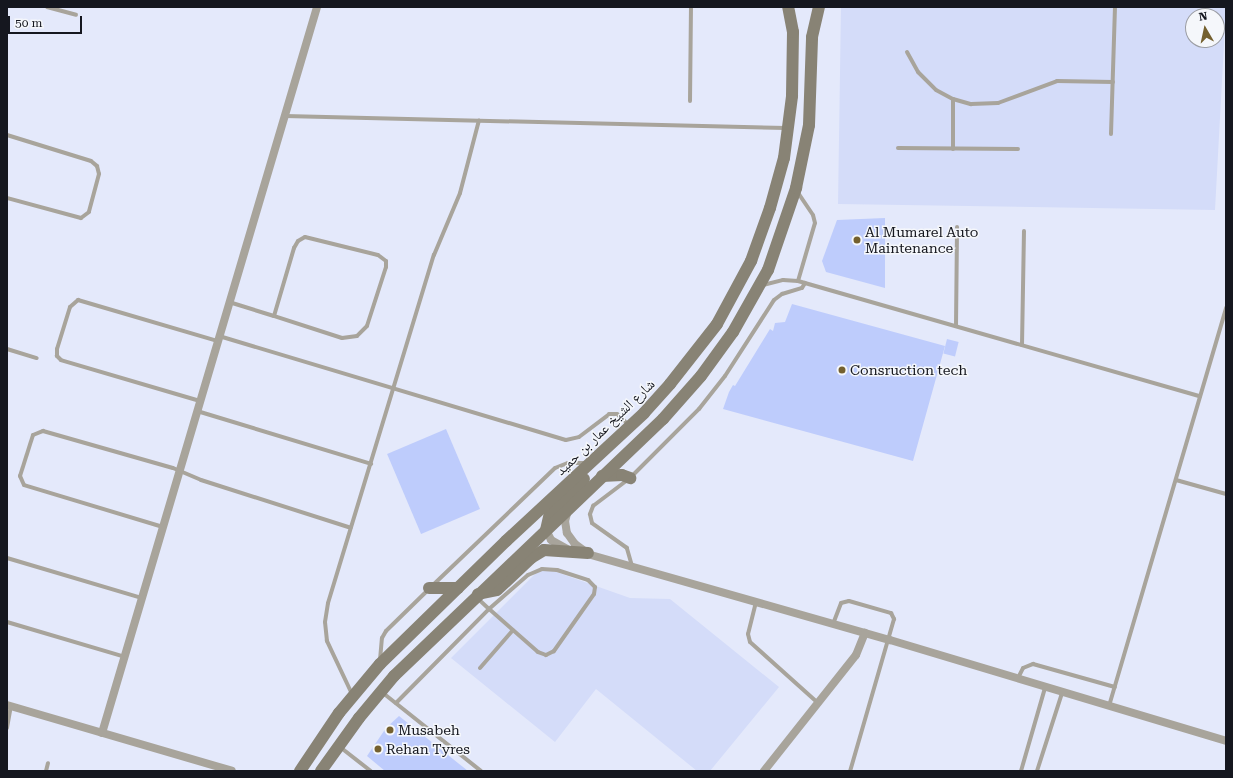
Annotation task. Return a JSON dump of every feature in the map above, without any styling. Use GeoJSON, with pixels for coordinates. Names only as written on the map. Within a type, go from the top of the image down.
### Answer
{"type":"FeatureCollection","features":[{"type":"Feature","properties":{"kind":"street"},"geometry":{"type":"LineString","coordinates":[[102,733],[317,7]]}},
{"type":"Feature","properties":{"kind":"street","name":"شارع الشيخ عمار بن حميد"},"geometry":{"type":"LineString","coordinates":[[300,771],[353,696],[380,664],[658,399],[696,352],[735,294],[751,261],[766,220],[789,128],[793,42],[788,7]]}},
{"type":"Feature","properties":{"kind":"street"},"geometry":{"type":"LineString","coordinates":[[322,771],[338,746],[381,691],[476,596],[663,418],[701,376],[734,332],[761,286],[781,238],[796,188],[809,125],[812,37],[819,7]]}},
{"type":"Feature","properties":{"kind":"street"},"geometry":{"type":"LineString","coordinates":[[615,440],[608,455],[550,513],[546,530],[552,540],[561,547],[588,553],[890,640],[1017,680],[1226,741]]}},
{"type":"Feature","properties":{"kind":"street"},"geometry":{"type":"LineString","coordinates":[[602,476],[622,475],[630,478]]}},
{"type":"Feature","properties":{"kind":"street"},"geometry":{"type":"LineString","coordinates":[[569,508],[565,521],[567,533],[575,544],[588,553]]}},
{"type":"Feature","properties":{"kind":"street"},"geometry":{"type":"LineString","coordinates":[[476,596],[498,590],[531,558],[544,550],[588,553]]}},
{"type":"Feature","properties":{"kind":"street"},"geometry":{"type":"LineString","coordinates":[[430,588],[458,588]]}},
{"type":"Feature","properties":{"kind":"street"},"geometry":{"type":"LineString","coordinates":[[764,771],[856,655],[865,633]]}},
{"type":"Feature","properties":{"kind":"street"},"geometry":{"type":"LineString","coordinates":[[9,706],[232,771]]}},
{"type":"Feature","properties":{"kind":"lane"},"geometry":{"type":"LineString","coordinates":[[47,7],[76,15]]}},
{"type":"Feature","properties":{"kind":"lane"},"geometry":{"type":"LineString","coordinates":[[690,101],[691,7]]}},
{"type":"Feature","properties":{"kind":"lane"},"geometry":{"type":"LineString","coordinates":[[1111,134],[1115,7]]}},
{"type":"Feature","properties":{"kind":"lane"},"geometry":{"type":"LineString","coordinates":[[907,52],[923,77],[936,90],[953,99],[970,104],[989,104],[1007,101],[1051,82],[1113,82]]}},
{"type":"Feature","properties":{"kind":"lane"},"geometry":{"type":"LineString","coordinates":[[953,99],[953,149]]}},
{"type":"Feature","properties":{"kind":"lane"},"geometry":{"type":"LineString","coordinates":[[284,116],[789,128]]}},
{"type":"Feature","properties":{"kind":"lane"},"geometry":{"type":"LineString","coordinates":[[353,696],[330,650],[325,622],[328,603],[434,255],[460,193],[480,120]]}},
{"type":"Feature","properties":{"kind":"lane"},"geometry":{"type":"LineString","coordinates":[[7,135],[91,161],[98,166],[99,174],[89,212],[81,218],[7,198]]}},
{"type":"Feature","properties":{"kind":"lane"},"geometry":{"type":"LineString","coordinates":[[898,148],[1018,149]]}},
{"type":"Feature","properties":{"kind":"lane"},"geometry":{"type":"LineString","coordinates":[[796,188],[813,215],[815,223],[798,280]]}},
{"type":"Feature","properties":{"kind":"lane"},"geometry":{"type":"LineString","coordinates":[[956,326],[957,228]]}},
{"type":"Feature","properties":{"kind":"lane"},"geometry":{"type":"LineString","coordinates":[[1022,345],[1024,231]]}},
{"type":"Feature","properties":{"kind":"lane"},"geometry":{"type":"LineString","coordinates":[[229,302],[342,338],[357,336],[367,326],[386,268],[386,261],[378,254],[313,238],[301,239],[294,248],[274,316]]}},
{"type":"Feature","properties":{"kind":"lane"},"geometry":{"type":"LineString","coordinates":[[761,286],[783,280],[798,280],[1200,396]]}},
{"type":"Feature","properties":{"kind":"lane"},"geometry":{"type":"LineString","coordinates":[[632,566],[627,548],[595,528],[590,514],[596,503],[630,478],[685,424],[713,393],[774,300],[782,294],[800,289],[805,282]]}},
{"type":"Feature","properties":{"kind":"lane"},"geometry":{"type":"LineString","coordinates":[[200,401],[61,360],[57,356],[57,348],[70,306],[78,300],[394,388],[566,440],[579,437],[613,414],[620,416],[630,427]]}},
{"type":"Feature","properties":{"kind":"lane"},"geometry":{"type":"LineString","coordinates":[[1109,707],[1226,308]]}},
{"type":"Feature","properties":{"kind":"lane"},"geometry":{"type":"LineString","coordinates":[[7,348],[37,358]]}},
{"type":"Feature","properties":{"kind":"lane"},"geometry":{"type":"LineString","coordinates":[[197,410],[371,464]]}},
{"type":"Feature","properties":{"kind":"lane"},"geometry":{"type":"LineString","coordinates":[[163,527],[26,486],[21,481],[21,473],[33,435],[40,431],[180,470],[201,480],[351,528]]}},
{"type":"Feature","properties":{"kind":"lane"},"geometry":{"type":"LineString","coordinates":[[380,664],[382,638],[386,631],[555,468],[568,463],[590,463]]}},
{"type":"Feature","properties":{"kind":"lane"},"geometry":{"type":"LineString","coordinates":[[1176,480],[1226,494]]}},
{"type":"Feature","properties":{"kind":"lane"},"geometry":{"type":"LineString","coordinates":[[7,558],[142,598]]}},
{"type":"Feature","properties":{"kind":"lane"},"geometry":{"type":"LineString","coordinates":[[396,703],[489,609],[528,575],[542,569],[557,570],[594,584],[594,594],[549,654],[540,654],[489,609],[476,596]]}},
{"type":"Feature","properties":{"kind":"lane"},"geometry":{"type":"LineString","coordinates":[[833,624],[841,603],[849,601],[891,613],[894,619],[890,640],[850,771]]}},
{"type":"Feature","properties":{"kind":"lane"},"geometry":{"type":"LineString","coordinates":[[756,602],[748,634],[750,642],[818,703]]}},
{"type":"Feature","properties":{"kind":"lane"},"geometry":{"type":"LineString","coordinates":[[7,622],[125,657]]}},
{"type":"Feature","properties":{"kind":"lane"},"geometry":{"type":"LineString","coordinates":[[480,668],[513,630]]}},
{"type":"Feature","properties":{"kind":"lane"},"geometry":{"type":"LineString","coordinates":[[1017,680],[1023,668],[1033,664],[1115,687]]}},
{"type":"Feature","properties":{"kind":"lane"},"geometry":{"type":"LineString","coordinates":[[1020,771],[1045,688]]}},
{"type":"Feature","properties":{"kind":"lane"},"geometry":{"type":"LineString","coordinates":[[381,691],[481,771]]}},
{"type":"Feature","properties":{"kind":"lane"},"geometry":{"type":"LineString","coordinates":[[1037,771],[1062,693]]}},
{"type":"Feature","properties":{"kind":"lane"},"geometry":{"type":"LineString","coordinates":[[7,728],[9,706]]}},
{"type":"Feature","properties":{"kind":"lane"},"geometry":{"type":"LineString","coordinates":[[338,746],[371,771]]}},
{"type":"Feature","properties":{"kind":"lane"},"geometry":{"type":"LineString","coordinates":[[46,771],[48,763]]}},
{"type":"Feature","properties":{"kind":"shaded area"},"geometry":{"type":"Polygon","coordinates":[[[841,7],[1226,7],[1225,25],[1225,8],[1185,8],[1185,48],[1224,48],[1215,210],[838,204],[841,7]]]}},
{"type":"Feature","properties":{"kind":"shaded area"},"geometry":{"type":"Polygon","coordinates":[[[542,567],[630,598],[670,599],[779,687],[710,771],[697,771],[596,689],[555,742],[451,658],[542,567]]]}},
{"type":"Feature","properties":{"kind":"building","name":"Al Mumarel Auto Maintenance"},"geometry":{"type":"Polygon","coordinates":[[[885,218],[885,288],[826,272],[822,261],[837,220],[885,218]]]}},
{"type":"Feature","properties":{"kind":"building","name":"Consruction tech"},"geometry":{"type":"Polygon","coordinates":[[[792,304],[945,346],[913,461],[723,409],[733,385],[735,386],[770,329],[773,331],[775,323],[785,322],[792,304]]]}},
{"type":"Feature","properties":{"kind":"building"},"geometry":{"type":"Polygon","coordinates":[[[947,339],[959,342],[955,356],[943,354],[947,339]]]}},
{"type":"Feature","properties":{"kind":"building"},"geometry":{"type":"Polygon","coordinates":[[[446,429],[480,509],[421,534],[387,454],[446,429]]]}},
{"type":"Feature","properties":{"kind":"building"},"geometry":{"type":"Polygon","coordinates":[[[399,716],[468,771],[385,771],[367,756],[386,728],[399,716]]]}},
{"type":"Feature","properties":{"kind":"place","name":"Al Mumarel Auto Maintenance"},"geometry":{"type":"Point","coordinates":[857,240]}},
{"type":"Feature","properties":{"kind":"place","name":"Consruction tech"},"geometry":{"type":"Point","coordinates":[842,370]}},
{"type":"Feature","properties":{"kind":"place","name":"Musabeh"},"geometry":{"type":"Point","coordinates":[390,730]}},
{"type":"Feature","properties":{"kind":"place","name":"Rehan Tyres"},"geometry":{"type":"Point","coordinates":[378,749]}}]}
